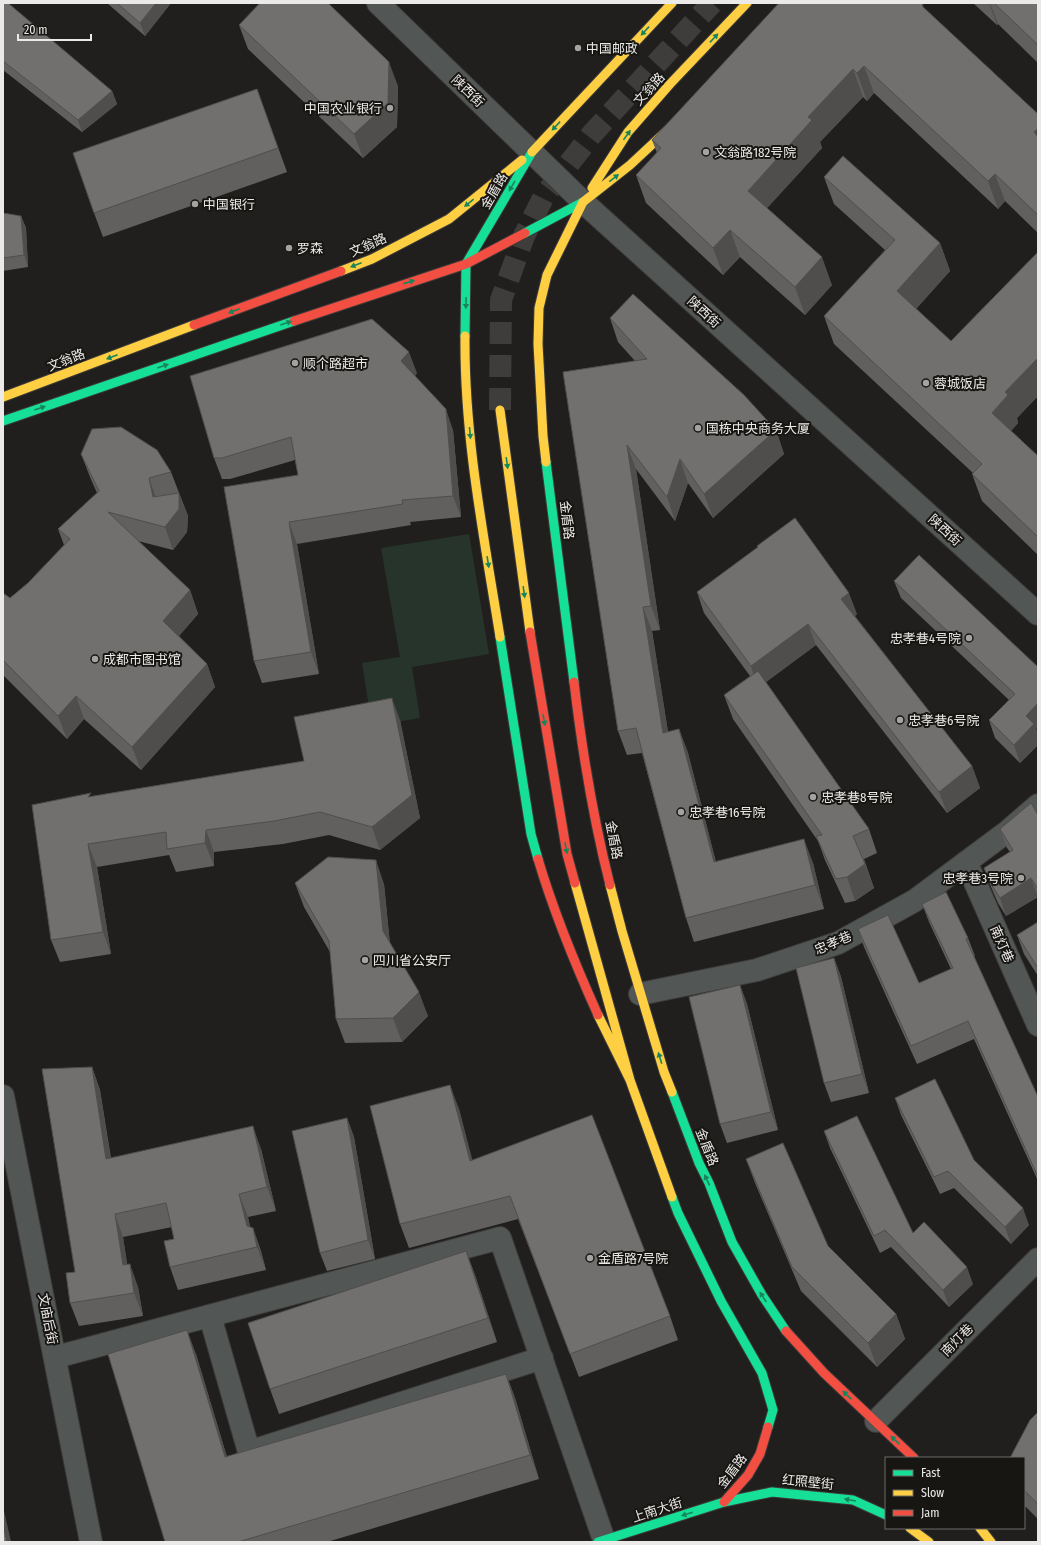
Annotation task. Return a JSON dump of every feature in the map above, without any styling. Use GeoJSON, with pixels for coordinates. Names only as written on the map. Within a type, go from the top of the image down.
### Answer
{"type":"FeatureCollection","features":[{"type":"Feature","properties":{"kind":"main road","name":"文翁路"},"geometry":{"type":"LineString","coordinates":[[3,398],[372,259],[449,219],[532,152],[672,3]]}},
{"type":"Feature","properties":{"kind":"main road","name":"文翁路"},"geometry":{"type":"LineString","coordinates":[[583,202],[628,132],[670,84],[747,3]]}},
{"type":"Feature","properties":{"kind":"main road","name":"文翁路"},"geometry":{"type":"LineString","coordinates":[[3,421],[319,312],[466,264],[583,202],[646,152],[678,120]]}},
{"type":"Feature","properties":{"kind":"main road","name":"金盾路"},"geometry":{"type":"LineString","coordinates":[[532,152],[466,264],[465,374],[473,466],[531,834],[545,883],[571,956],[598,1016],[630,1080]]}},
{"type":"Feature","properties":{"kind":"main road","name":"金盾路"},"geometry":{"type":"LineString","coordinates":[[583,202],[547,275],[538,308],[538,344],[543,436],[579,725],[603,856],[622,931],[664,1072],[699,1163],[709,1183],[736,1249],[762,1295],[787,1332],[824,1373],[876,1421]]}},
{"type":"Feature","properties":{"kind":"main road","name":"金盾路"},"geometry":{"type":"LineString","coordinates":[[500,410],[531,639],[567,854],[581,910],[630,1080],[678,1213],[721,1301],[762,1373],[773,1410],[760,1454],[748,1475],[724,1502]]}},
{"type":"Feature","properties":{"kind":"main road"},"geometry":{"type":"LineString","coordinates":[[876,1421],[913,1457]]}},
{"type":"Feature","properties":{"kind":"main road","name":"红照壁街"},"geometry":{"type":"LineString","coordinates":[[724,1502],[772,1492],[853,1500],[885,1515]]}},
{"type":"Feature","properties":{"kind":"main road","name":"上南大街"},"geometry":{"type":"LineString","coordinates":[[601,1541],[724,1502]]}},
{"type":"Feature","properties":{"kind":"main road"},"geometry":{"type":"LineString","coordinates":[[911,1529],[929,1542]]}},
{"type":"Feature","properties":{"kind":"main road"},"geometry":{"type":"LineString","coordinates":[[981,1529],[991,1542]]}},
{"type":"Feature","properties":{"kind":"street","name":"陕西街"},"geometry":{"type":"LineString","coordinates":[[378,3],[583,202],[1038,614]]}},
{"type":"Feature","properties":{"kind":"street","name":"忠孝巷"},"geometry":{"type":"LineString","coordinates":[[640,994],[757,970],[838,943],[914,901],[1008,832],[1038,805]]}},
{"type":"Feature","properties":{"kind":"street","name":"南灯巷"},"geometry":{"type":"LineString","coordinates":[[966,862],[1038,1025]]}},
{"type":"Feature","properties":{"kind":"street","name":"文庙后街"},"geometry":{"type":"LineString","coordinates":[[3,1096],[56,1357],[91,1542]]}},
{"type":"Feature","properties":{"kind":"street"},"geometry":{"type":"LineString","coordinates":[[56,1357],[500,1238],[542,1358],[601,1541]]}},
{"type":"Feature","properties":{"kind":"street","name":"南灯巷"},"geometry":{"type":"LineString","coordinates":[[876,1421],[1038,1259]]}},
{"type":"Feature","properties":{"kind":"street"},"geometry":{"type":"LineString","coordinates":[[210,1316],[249,1452],[542,1358]]}},
{"type":"Feature","properties":{"kind":"green space"},"geometry":{"type":"Polygon","coordinates":[[[469,534],[489,654],[412,667],[420,718],[372,726],[362,663],[400,657],[381,548],[469,534]]]}},
{"type":"Feature","properties":{"kind":"building"},"geometry":{"type":"Polygon","coordinates":[[[3,3],[8,3],[112,91],[78,120],[3,61],[3,3]]]}},
{"type":"Feature","properties":{"kind":"building"},"geometry":{"type":"Polygon","coordinates":[[[117,3],[156,3],[140,23],[117,3]]]}},
{"type":"Feature","properties":{"kind":"building"},"geometry":{"type":"Polygon","coordinates":[[[260,3],[328,3],[389,62],[388,103],[354,134],[239,25],[260,3]]]}},
{"type":"Feature","properties":{"kind":"building"},"geometry":{"type":"Polygon","coordinates":[[[779,3],[921,3],[923,5],[922,6],[1038,114],[1038,128],[1034,132],[1038,137],[1038,215],[995,174],[988,181],[864,66],[857,73],[853,69],[808,117],[812,120],[748,191],[822,257],[795,287],[730,230],[713,248],[636,175],[661,148],[652,140],[779,3]]]}},
{"type":"Feature","properties":{"kind":"building"},"geometry":{"type":"Polygon","coordinates":[[[994,3],[1038,3],[1038,45],[994,3]]]}},
{"type":"Feature","properties":{"kind":"building"},"geometry":{"type":"Polygon","coordinates":[[[257,89],[278,148],[94,213],[73,153],[257,89]]]}},
{"type":"Feature","properties":{"kind":"building"},"geometry":{"type":"Polygon","coordinates":[[[843,156],[940,243],[897,291],[951,341],[1038,252],[1038,358],[1005,392],[1008,395],[992,413],[1038,456],[1038,537],[972,474],[982,464],[824,316],[895,240],[824,177],[843,156]]]}},
{"type":"Feature","properties":{"kind":"building"},"geometry":{"type":"Polygon","coordinates":[[[3,213],[21,216],[24,255],[3,258],[3,213]]]}},
{"type":"Feature","properties":{"kind":"building"},"geometry":{"type":"Polygon","coordinates":[[[633,294],[744,395],[776,430],[704,494],[680,459],[667,497],[627,445],[651,606],[643,607],[663,733],[679,729],[714,862],[804,839],[815,885],[686,918],[636,728],[618,731],[563,372],[647,359],[610,318],[633,294]]]}},
{"type":"Feature","properties":{"kind":"building"},"geometry":{"type":"Polygon","coordinates":[[[372,319],[409,352],[401,361],[446,409],[453,496],[402,500],[403,504],[289,522],[311,652],[254,661],[224,487],[298,475],[291,437],[222,458],[214,458],[190,376],[372,319]]]}},
{"type":"Feature","properties":{"kind":"building","name":"成都市图书馆"},"geometry":{"type":"Polygon","coordinates":[[[121,427],[157,450],[171,472],[149,478],[153,497],[179,493],[179,509],[165,527],[108,512],[190,590],[163,621],[207,664],[132,747],[76,696],[58,716],[3,660],[3,593],[10,598],[28,583],[70,539],[58,529],[99,491],[81,454],[92,429],[121,427]]]}},
{"type":"Feature","properties":{"kind":"building"},"geometry":{"type":"Polygon","coordinates":[[[795,518],[849,593],[841,599],[972,766],[939,792],[808,624],[751,666],[697,592],[795,518]]]}},
{"type":"Feature","properties":{"kind":"building","name":"忠孝巷4号院"},"geometry":{"type":"Polygon","coordinates":[[[919,555],[1038,667],[1038,703],[1026,716],[1034,724],[1014,745],[989,720],[1015,694],[894,581],[919,555]]]}},
{"type":"Feature","properties":{"kind":"building","name":"忠孝巷8号院"},"geometry":{"type":"Polygon","coordinates":[[[758,671],[869,829],[853,836],[865,864],[847,877],[836,879],[816,836],[822,835],[724,695],[758,671]]]}},
{"type":"Feature","properties":{"kind":"building"},"geometry":{"type":"Polygon","coordinates":[[[392,698],[412,795],[372,827],[320,812],[274,821],[206,830],[205,843],[167,849],[166,832],[88,844],[103,932],[51,940],[32,805],[91,793],[88,797],[304,761],[294,717],[392,698]]]}},
{"type":"Feature","properties":{"kind":"building"},"geometry":{"type":"Polygon","coordinates":[[[1031,803],[1038,815],[1038,889],[1031,878],[1000,898],[991,884],[984,868],[1013,850],[1000,829],[1031,803]]]}},
{"type":"Feature","properties":{"kind":"building","name":"四川省公安厅"},"geometry":{"type":"Polygon","coordinates":[[[328,857],[376,860],[383,931],[419,992],[393,1018],[336,1019],[329,941],[295,883],[328,857]]]}},
{"type":"Feature","properties":{"kind":"building"},"geometry":{"type":"Polygon","coordinates":[[[946,892],[968,938],[966,939],[1038,1097],[1038,1177],[968,1021],[911,1046],[858,929],[888,915],[919,983],[953,968],[922,904],[946,892]]]}},
{"type":"Feature","properties":{"kind":"building"},"geometry":{"type":"Polygon","coordinates":[[[1038,922],[1038,968],[1017,935],[1038,922]]]}},
{"type":"Feature","properties":{"kind":"building"},"geometry":{"type":"Polygon","coordinates":[[[834,958],[862,1074],[824,1083],[796,968],[834,958]]]}},
{"type":"Feature","properties":{"kind":"building"},"geometry":{"type":"Polygon","coordinates":[[[740,985],[771,1112],[720,1124],[689,997],[740,985]]]}},
{"type":"Feature","properties":{"kind":"building"},"geometry":{"type":"Polygon","coordinates":[[[92,1067],[106,1159],[253,1126],[267,1187],[239,1194],[247,1226],[253,1228],[257,1247],[170,1267],[164,1241],[174,1239],[166,1203],[115,1214],[123,1265],[130,1264],[134,1293],[70,1303],[66,1273],[75,1272],[42,1069],[92,1067]]]}},
{"type":"Feature","properties":{"kind":"building"},"geometry":{"type":"Polygon","coordinates":[[[935,1079],[974,1160],[1023,1208],[1005,1227],[948,1171],[934,1177],[895,1098],[935,1079]]]}},
{"type":"Feature","properties":{"kind":"building"},"geometry":{"type":"Polygon","coordinates":[[[450,1085],[470,1161],[592,1115],[670,1316],[570,1354],[510,1196],[400,1224],[370,1106],[450,1085]]]}},
{"type":"Feature","properties":{"kind":"building"},"geometry":{"type":"Polygon","coordinates":[[[857,1116],[913,1233],[924,1222],[967,1267],[943,1290],[885,1230],[874,1236],[824,1131],[857,1116]]]}},
{"type":"Feature","properties":{"kind":"building"},"geometry":{"type":"Polygon","coordinates":[[[347,1118],[368,1240],[320,1253],[292,1131],[347,1118]]]}},
{"type":"Feature","properties":{"kind":"building"},"geometry":{"type":"Polygon","coordinates":[[[783,1143],[828,1246],[896,1314],[868,1343],[792,1267],[746,1159],[783,1143]]]}},
{"type":"Feature","properties":{"kind":"building"},"geometry":{"type":"Polygon","coordinates":[[[466,1251],[488,1318],[270,1389],[248,1323],[466,1251]]]}},
{"type":"Feature","properties":{"kind":"building"},"geometry":{"type":"Polygon","coordinates":[[[187,1330],[225,1457],[506,1374],[530,1455],[238,1542],[165,1542],[108,1354],[187,1330]]]}},
{"type":"Feature","properties":{"kind":"building"},"geometry":{"type":"Polygon","coordinates":[[[1038,1412],[1038,1504],[1025,1491],[1025,1457],[1011,1457],[1030,1420],[1038,1412]]]}},
{"type":"Feature","properties":{"kind":"building"},"geometry":{"type":"Polygon","coordinates":[[[3,1525],[7,1542],[3,1542],[3,1525]]]}},
{"type":"Feature","properties":{"kind":"tunnel"},"geometry":{"type":"LineString","coordinates":[[500,410],[501,300],[524,236],[544,196],[592,134],[712,3]]}},
{"type":"Feature","properties":{"kind":"traffic: fast"},"geometry":{"type":"LineString","coordinates":[[465,336],[466,264],[532,152]]}},
{"type":"Feature","properties":{"kind":"traffic: fast"},"geometry":{"type":"LineString","coordinates":[[525,233],[583,202]]}},
{"type":"Feature","properties":{"kind":"traffic: fast"},"geometry":{"type":"LineString","coordinates":[[3,421],[294,321]]}},
{"type":"Feature","properties":{"kind":"traffic: fast"},"geometry":{"type":"LineString","coordinates":[[546,462],[574,682]]}},
{"type":"Feature","properties":{"kind":"traffic: fast"},"geometry":{"type":"LineString","coordinates":[[500,637],[531,834],[538,859]]}},
{"type":"Feature","properties":{"kind":"traffic: fast"},"geometry":{"type":"LineString","coordinates":[[672,1092],[699,1163],[709,1183],[732,1242],[762,1295],[786,1331]]}},
{"type":"Feature","properties":{"kind":"traffic: fast"},"geometry":{"type":"LineString","coordinates":[[672,1197],[678,1213],[721,1301],[762,1373],[773,1410],[768,1427]]}},
{"type":"Feature","properties":{"kind":"traffic: fast"},"geometry":{"type":"LineString","coordinates":[[598,1542],[724,1502],[772,1492],[853,1500],[885,1515]]}},
{"type":"Feature","properties":{"kind":"traffic: slow"},"geometry":{"type":"LineString","coordinates":[[532,152],[672,3]]}},
{"type":"Feature","properties":{"kind":"traffic: slow"},"geometry":{"type":"LineString","coordinates":[[592,188],[628,132],[670,84],[747,3]]}},
{"type":"Feature","properties":{"kind":"traffic: slow"},"geometry":{"type":"LineString","coordinates":[[583,202],[630,165],[674,124]]}},
{"type":"Feature","properties":{"kind":"traffic: slow"},"geometry":{"type":"LineString","coordinates":[[341,271],[372,259],[449,219],[522,160]]}},
{"type":"Feature","properties":{"kind":"traffic: slow"},"geometry":{"type":"LineString","coordinates":[[546,462],[543,436],[538,344],[539,308],[547,275],[583,202]]}},
{"type":"Feature","properties":{"kind":"traffic: slow"},"geometry":{"type":"LineString","coordinates":[[3,397],[194,325]]}},
{"type":"Feature","properties":{"kind":"traffic: slow"},"geometry":{"type":"LineString","coordinates":[[465,336],[471,449],[500,637]]}},
{"type":"Feature","properties":{"kind":"traffic: slow"},"geometry":{"type":"LineString","coordinates":[[500,410],[530,632]]}},
{"type":"Feature","properties":{"kind":"traffic: slow"},"geometry":{"type":"LineString","coordinates":[[575,883],[630,1080]]}},
{"type":"Feature","properties":{"kind":"traffic: slow"},"geometry":{"type":"LineString","coordinates":[[610,885],[622,931],[664,1072],[672,1092]]}},
{"type":"Feature","properties":{"kind":"traffic: slow"},"geometry":{"type":"LineString","coordinates":[[598,1015],[630,1080],[672,1197]]}},
{"type":"Feature","properties":{"kind":"traffic: slow"},"geometry":{"type":"LineString","coordinates":[[911,1529],[929,1542]]}},
{"type":"Feature","properties":{"kind":"traffic: slow"},"geometry":{"type":"LineString","coordinates":[[981,1529],[991,1542]]}},
{"type":"Feature","properties":{"kind":"traffic: jam"},"geometry":{"type":"LineString","coordinates":[[294,321],[466,264],[525,233]]}},
{"type":"Feature","properties":{"kind":"traffic: jam"},"geometry":{"type":"LineString","coordinates":[[194,325],[341,271]]}},
{"type":"Feature","properties":{"kind":"traffic: jam"},"geometry":{"type":"LineString","coordinates":[[530,632],[567,854],[575,883]]}},
{"type":"Feature","properties":{"kind":"traffic: jam"},"geometry":{"type":"LineString","coordinates":[[574,682],[598,835],[610,885]]}},
{"type":"Feature","properties":{"kind":"traffic: jam"},"geometry":{"type":"LineString","coordinates":[[538,859],[565,938],[598,1015]]}},
{"type":"Feature","properties":{"kind":"traffic: jam"},"geometry":{"type":"LineString","coordinates":[[786,1331],[824,1373],[913,1457]]}},
{"type":"Feature","properties":{"kind":"traffic: jam"},"geometry":{"type":"LineString","coordinates":[[724,1502],[748,1475],[760,1454],[768,1427]]}},
{"type":"Feature","properties":{"kind":"place","name":"中国邮政"},"geometry":{"type":"Point","coordinates":[578,48]}},
{"type":"Feature","properties":{"kind":"place","name":"中国农业银行"},"geometry":{"type":"Point","coordinates":[390,108]}},
{"type":"Feature","properties":{"kind":"place","name":"文翁路182号院"},"geometry":{"type":"Point","coordinates":[706,152]}},
{"type":"Feature","properties":{"kind":"place","name":"中国银行"},"geometry":{"type":"Point","coordinates":[195,204]}},
{"type":"Feature","properties":{"kind":"place","name":"罗森"},"geometry":{"type":"Point","coordinates":[289,248]}},
{"type":"Feature","properties":{"kind":"place","name":"顺个路超市"},"geometry":{"type":"Point","coordinates":[295,363]}},
{"type":"Feature","properties":{"kind":"place","name":"蓉城饭店"},"geometry":{"type":"Point","coordinates":[926,383]}},
{"type":"Feature","properties":{"kind":"place","name":"国栋中央商务大厦"},"geometry":{"type":"Point","coordinates":[698,428]}},
{"type":"Feature","properties":{"kind":"place","name":"忠孝巷4号院"},"geometry":{"type":"Point","coordinates":[969,638]}},
{"type":"Feature","properties":{"kind":"place","name":"成都市图书馆"},"geometry":{"type":"Point","coordinates":[95,659]}},
{"type":"Feature","properties":{"kind":"place","name":"忠孝巷6号院"},"geometry":{"type":"Point","coordinates":[900,720]}},
{"type":"Feature","properties":{"kind":"place","name":"忠孝巷8号院"},"geometry":{"type":"Point","coordinates":[813,797]}},
{"type":"Feature","properties":{"kind":"place","name":"忠孝巷16号院"},"geometry":{"type":"Point","coordinates":[681,812]}},
{"type":"Feature","properties":{"kind":"place","name":"忠孝巷3号院"},"geometry":{"type":"Point","coordinates":[1021,878]}},
{"type":"Feature","properties":{"kind":"place","name":"四川省公安厅"},"geometry":{"type":"Point","coordinates":[365,960]}},
{"type":"Feature","properties":{"kind":"place","name":"金盾路7号院"},"geometry":{"type":"Point","coordinates":[590,1258]}}]}
